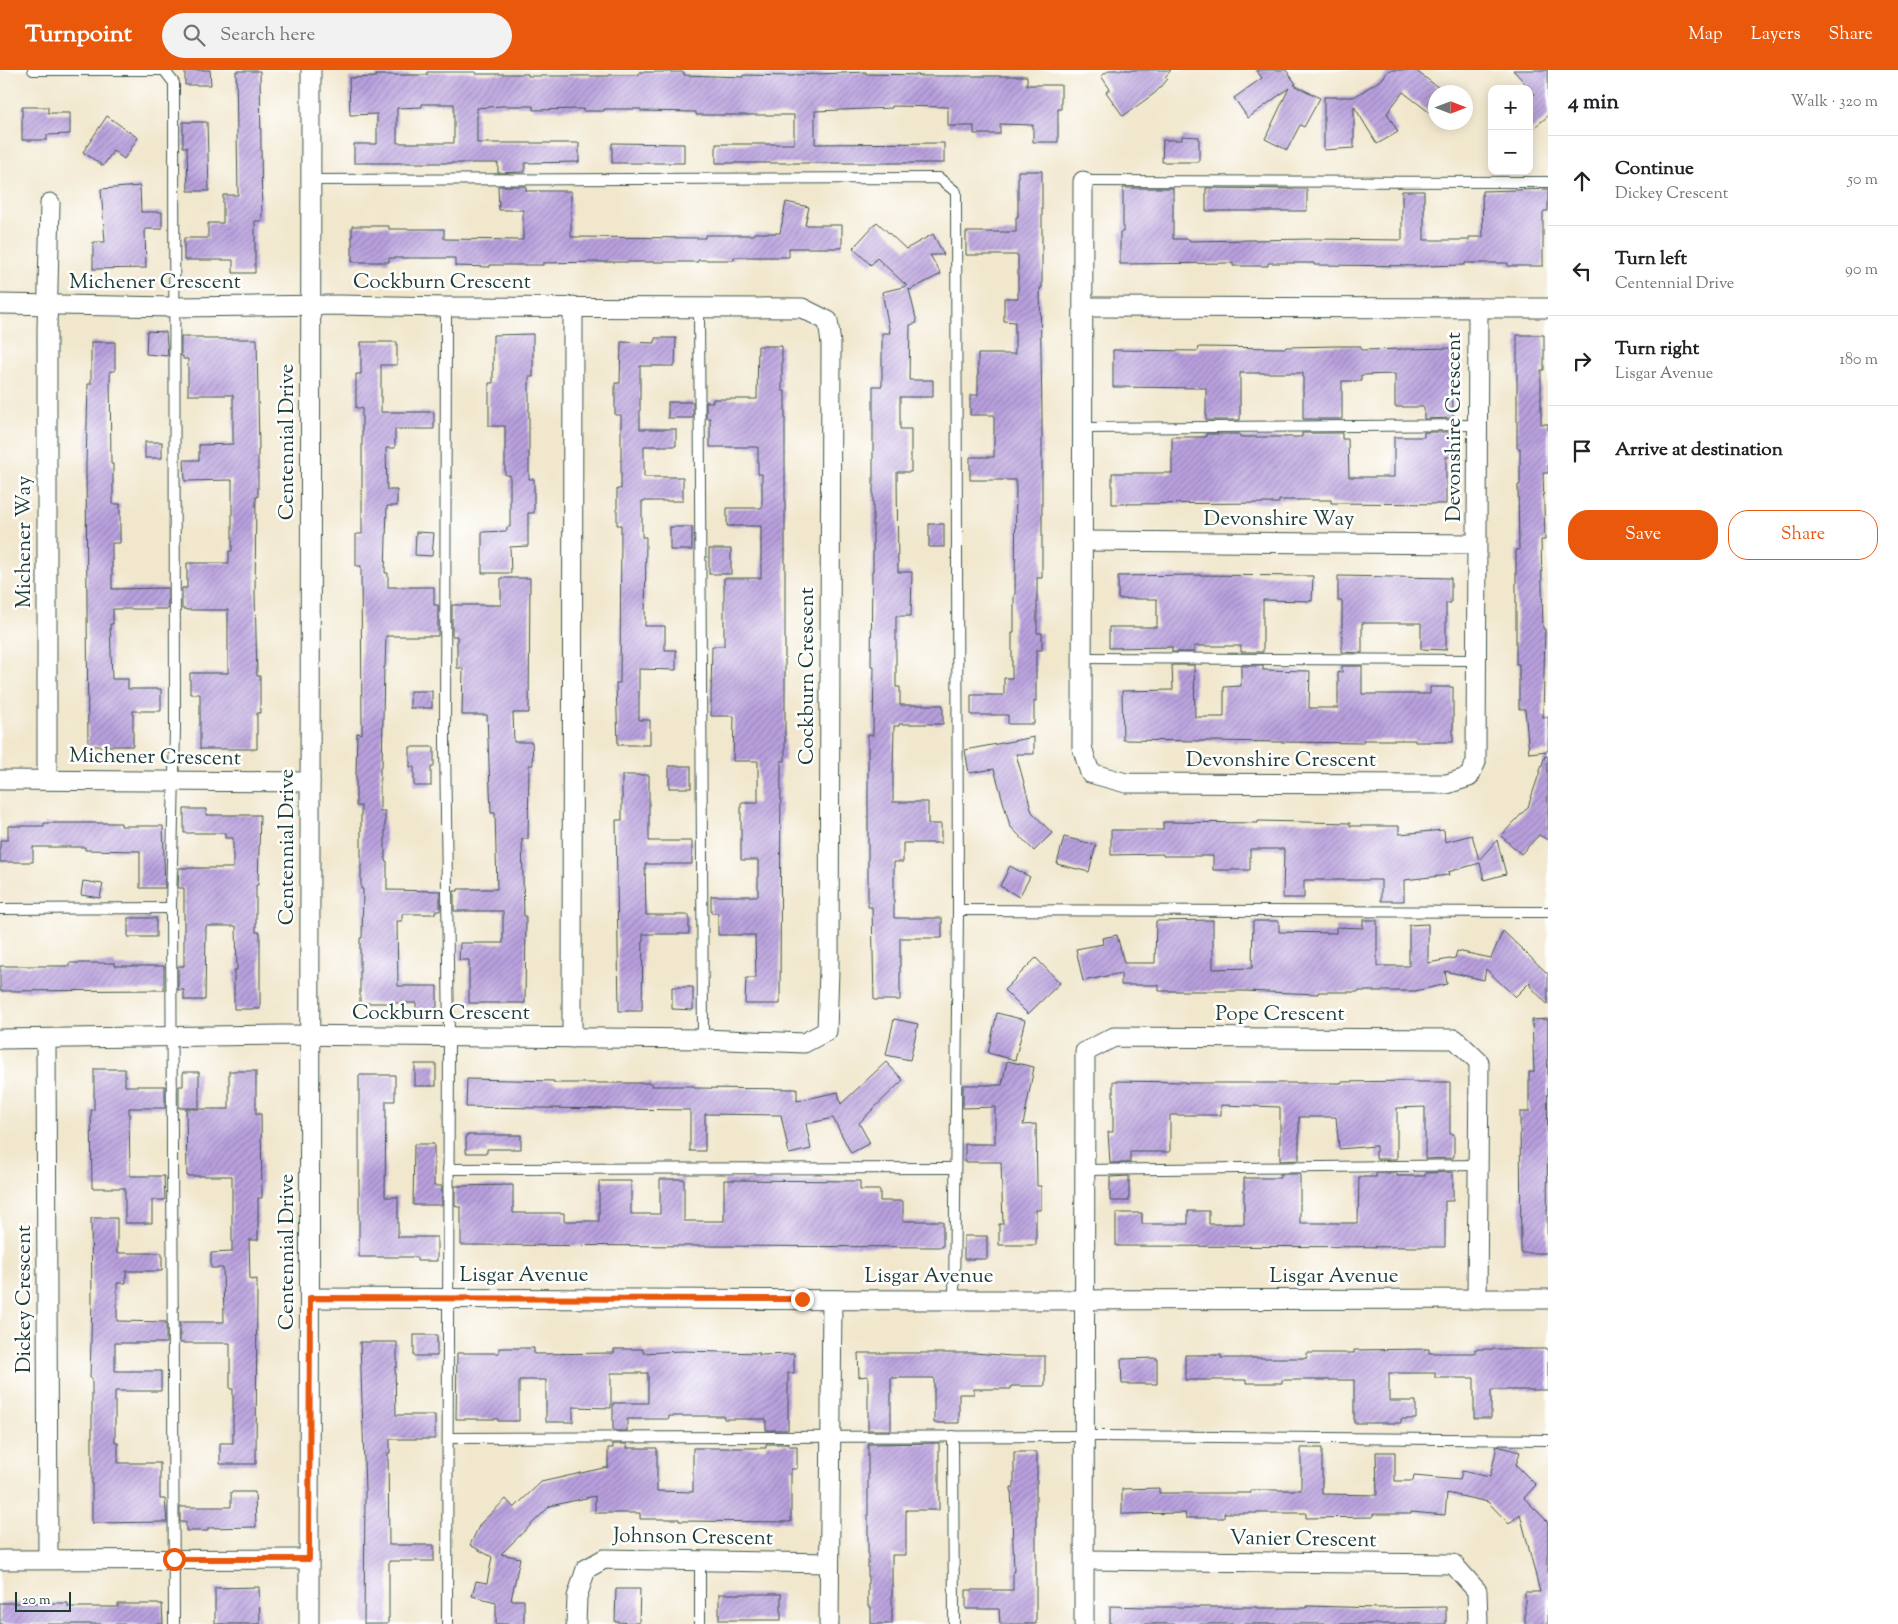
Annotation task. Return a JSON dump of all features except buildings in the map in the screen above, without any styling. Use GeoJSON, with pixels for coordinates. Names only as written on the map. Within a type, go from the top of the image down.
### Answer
{"type":"FeatureCollection","features":[{"type":"Feature","properties":{"kind":"street","name":"Centennial Drive"},"geometry":{"type":"LineString","coordinates":[[309,1624],[311,70]]}},
{"type":"Feature","properties":{"kind":"street","name":"Devonshire Crescent"},"geometry":{"type":"LineString","coordinates":[[1083,181],[1082,747],[1090,773],[1126,783],[1447,784],[1468,776],[1476,762],[1478,660],[1476,544],[1478,308]]}},
{"type":"Feature","properties":{"kind":"street","name":"Michener Way"},"geometry":{"type":"LineString","coordinates":[[47,779],[50,203]]}},
{"type":"Feature","properties":{"kind":"street","name":"Michener Crescent"},"geometry":{"type":"LineString","coordinates":[[0,304],[176,307],[311,305]]}},
{"type":"Feature","properties":{"kind":"street","name":"Cockburn Crescent"},"geometry":{"type":"LineString","coordinates":[[311,305],[802,308],[828,320],[831,344],[830,960],[827,1031],[804,1043],[703,1039],[311,1036]]}},
{"type":"Feature","properties":{"kind":"street"},"geometry":{"type":"LineString","coordinates":[[572,1038],[573,306]]}},
{"type":"Feature","properties":{"kind":"street","name":"Devonshire Crescent"},"geometry":{"type":"LineString","coordinates":[[1084,307],[1548,308]]}},
{"type":"Feature","properties":{"kind":"street","name":"Devonshire Way"},"geometry":{"type":"LineString","coordinates":[[1082,541],[1476,544]]}},
{"type":"Feature","properties":{"kind":"street","name":"Michener Crescent"},"geometry":{"type":"LineString","coordinates":[[0,780],[310,782]]}},
{"type":"Feature","properties":{"kind":"street"},"geometry":{"type":"LineString","coordinates":[[0,1039],[311,1036]]}},
{"type":"Feature","properties":{"kind":"street","name":"Pope Crescent"},"geometry":{"type":"LineString","coordinates":[[1085,1300],[1085,1052],[1114,1037],[1456,1039],[1479,1062],[1477,1300]]}},
{"type":"Feature","properties":{"kind":"street","name":"Dickey Crescent"},"geometry":{"type":"LineString","coordinates":[[46,1039],[48,1559]]}},
{"type":"Feature","properties":{"kind":"street","name":"Lisgar Avenue"},"geometry":{"type":"LineString","coordinates":[[310,1298],[832,1300],[1548,1299]]}},
{"type":"Feature","properties":{"kind":"street"},"geometry":{"type":"LineString","coordinates":[[829,1624],[828,1563],[832,1300]]}},
{"type":"Feature","properties":{"kind":"street"},"geometry":{"type":"LineString","coordinates":[[1084,1624],[1085,1300]]}},
{"type":"Feature","properties":{"kind":"street","name":"Johnson Crescent"},"geometry":{"type":"LineString","coordinates":[[576,1624],[576,1597],[586,1569],[604,1558],[828,1563]]}},
{"type":"Feature","properties":{"kind":"street"},"geometry":{"type":"LineString","coordinates":[[0,1560],[309,1559]]}},
{"type":"Feature","properties":{"kind":"street","name":"Vanier Crescent"},"geometry":{"type":"LineString","coordinates":[[1084,1560],[1453,1564],[1477,1591],[1478,1624]]}},
{"type":"Feature","properties":{"kind":"lane"},"geometry":{"type":"LineString","coordinates":[[33,70],[164,70],[174,83],[176,307],[174,782],[171,908],[174,1624]]}},
{"type":"Feature","properties":{"kind":"lane"},"geometry":{"type":"LineString","coordinates":[[310,180],[939,178],[956,192],[958,910],[954,1300]]}},
{"type":"Feature","properties":{"kind":"lane"},"geometry":{"type":"LineString","coordinates":[[1083,181],[1548,182]]}},
{"type":"Feature","properties":{"kind":"lane"},"geometry":{"type":"LineString","coordinates":[[446,307],[447,1624]]}},
{"type":"Feature","properties":{"kind":"lane"},"geometry":{"type":"LineString","coordinates":[[699,308],[703,1039]]}},
{"type":"Feature","properties":{"kind":"lane"},"geometry":{"type":"LineString","coordinates":[[1084,428],[1478,425]]}},
{"type":"Feature","properties":{"kind":"lane"},"geometry":{"type":"LineString","coordinates":[[1082,658],[1478,660]]}},
{"type":"Feature","properties":{"kind":"lane"},"geometry":{"type":"LineString","coordinates":[[0,909],[171,908]]}},
{"type":"Feature","properties":{"kind":"lane"},"geometry":{"type":"LineString","coordinates":[[958,910],[1548,912]]}},
{"type":"Feature","properties":{"kind":"lane"},"geometry":{"type":"LineString","coordinates":[[1084,1170],[1478,1165]]}},
{"type":"Feature","properties":{"kind":"lane"},"geometry":{"type":"LineString","coordinates":[[448,1169],[955,1168]]}},
{"type":"Feature","properties":{"kind":"lane"},"geometry":{"type":"LineString","coordinates":[[953,1436],[954,1624]]}},
{"type":"Feature","properties":{"kind":"lane"},"geometry":{"type":"LineString","coordinates":[[448,1438],[1085,1436],[1548,1440]]}},
{"type":"Feature","properties":{"kind":"lane"},"geometry":{"type":"LineString","coordinates":[[700,1561],[700,1624]]}},
{"type":"Feature","properties":{"kind":"route"},"geometry":{"type":"LineString","coordinates":[[174,1559],[309,1559],[310,1298],[802,1299]]}}]}
